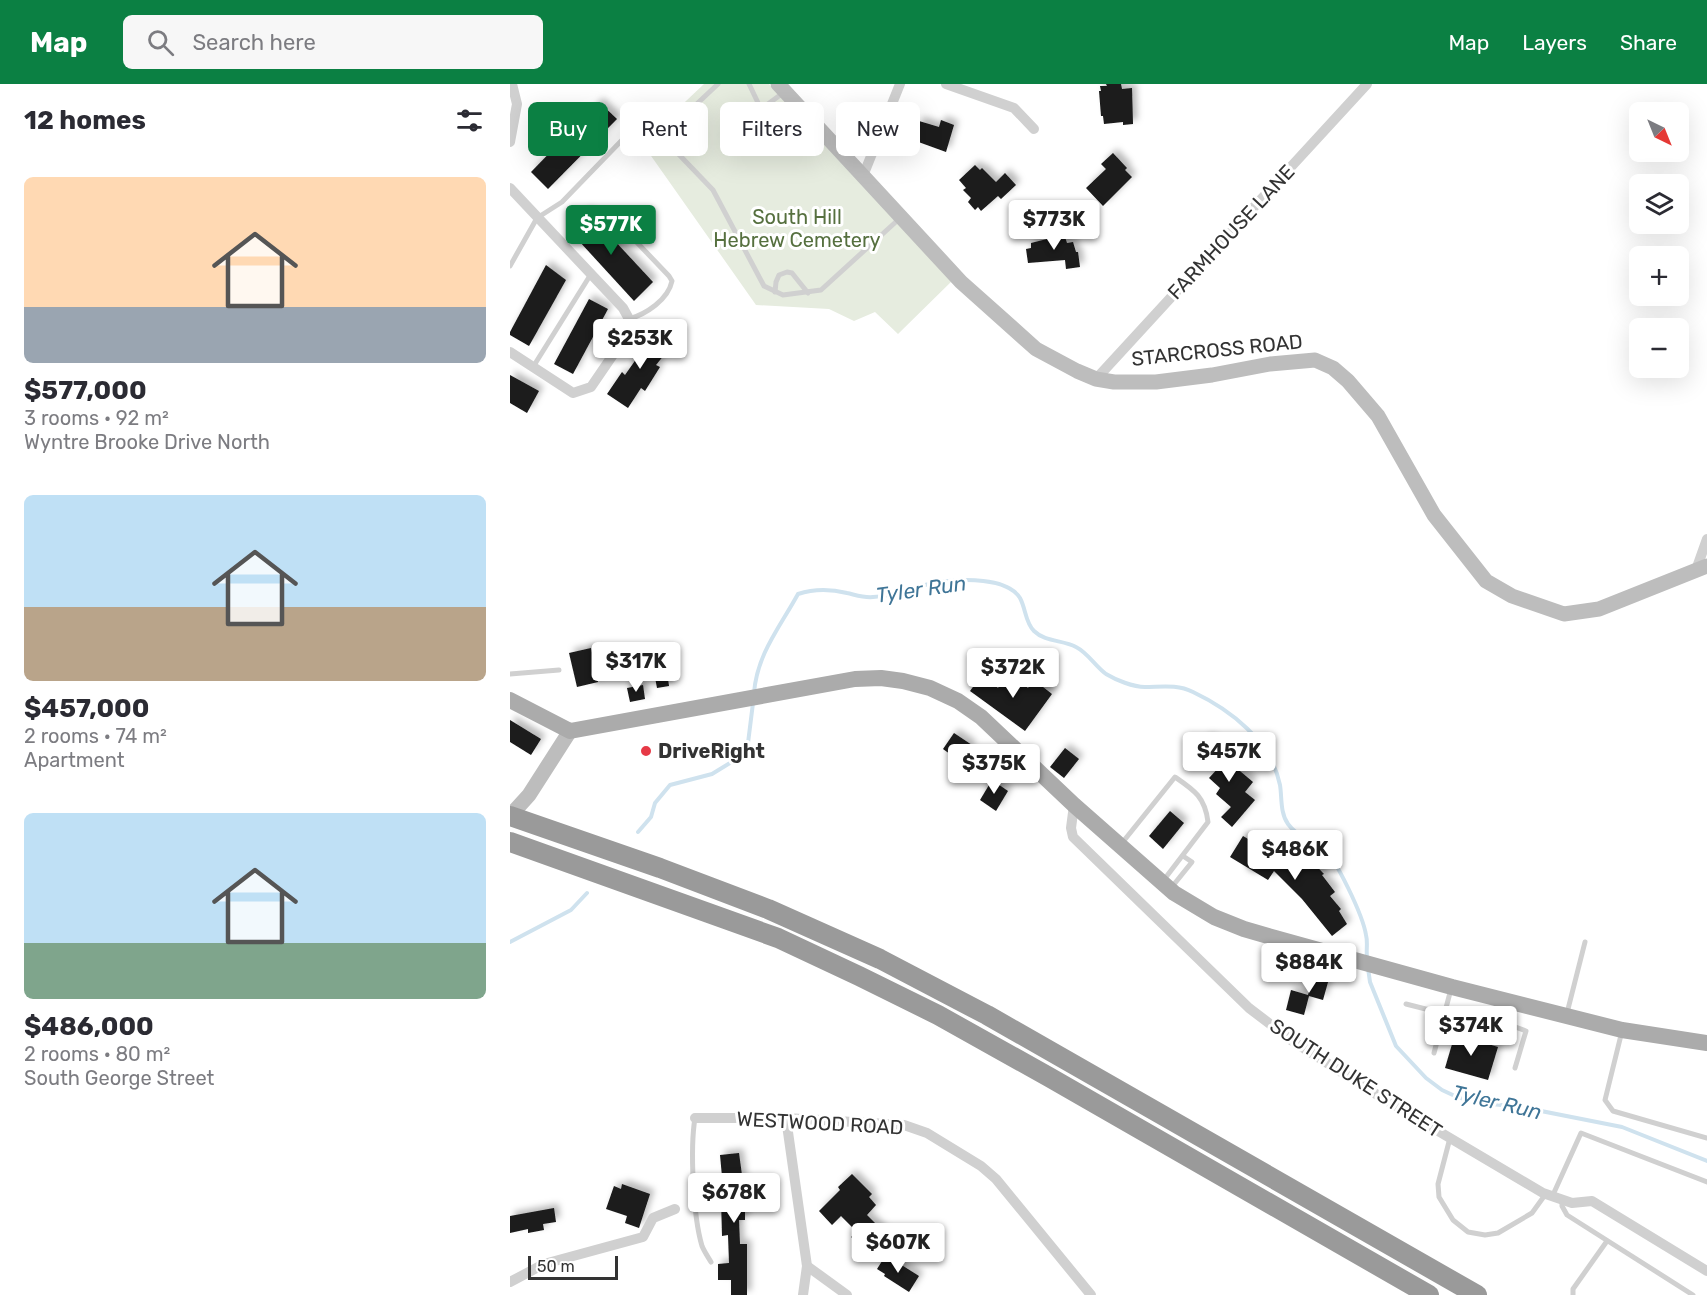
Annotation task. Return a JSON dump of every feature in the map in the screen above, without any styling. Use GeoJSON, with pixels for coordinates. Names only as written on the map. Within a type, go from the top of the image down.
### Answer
{"type":"FeatureCollection","features":[{"type":"Feature","properties":{"kind":"highway"},"geometry":{"type":"LineString","coordinates":[[510,816],[660,868],[768,909],[880,959],[987,1015],[1477,1295]]}},
{"type":"Feature","properties":{"kind":"highway"},"geometry":{"type":"LineString","coordinates":[[510,842],[778,939],[859,976],[938,1015],[1428,1295]]}},
{"type":"Feature","properties":{"kind":"main road"},"geometry":{"type":"LineString","coordinates":[[510,700],[570,731],[855,679],[881,678],[930,688],[958,701],[981,717],[1074,805],[1166,886],[1193,906],[1244,929],[1358,962],[1622,1030],[1707,1043]]}},
{"type":"Feature","properties":{"kind":"street"},"geometry":{"type":"LineString","coordinates":[[510,142],[517,104],[512,84]]}},
{"type":"Feature","properties":{"kind":"street"},"geometry":{"type":"LineString","coordinates":[[863,176],[900,84]]}},
{"type":"Feature","properties":{"kind":"street"},"geometry":{"type":"LineString","coordinates":[[946,84],[1014,108],[1034,129]]}},
{"type":"Feature","properties":{"kind":"street","name":"FARMHOUSE LANE"},"geometry":{"type":"LineString","coordinates":[[1096,379],[1367,84]]}},
{"type":"Feature","properties":{"kind":"street","name":"STARCROSS ROAD"},"geometry":{"type":"LineString","coordinates":[[781,88],[961,282],[1036,350],[1096,379],[1114,382],[1156,382],[1212,375],[1270,364],[1314,360],[1333,368],[1348,381],[1377,416],[1434,515],[1486,582],[1503,591],[1564,614],[1599,609],[1702,568]]}},
{"type":"Feature","properties":{"kind":"street"},"geometry":{"type":"LineString","coordinates":[[510,188],[623,308],[629,319],[630,330],[591,387],[573,393],[510,352]]}},
{"type":"Feature","properties":{"kind":"street"},"geometry":{"type":"LineString","coordinates":[[1702,568],[1707,539]]}},
{"type":"Feature","properties":{"kind":"street"},"geometry":{"type":"LineString","coordinates":[[510,816],[529,795],[570,731]]}},
{"type":"Feature","properties":{"kind":"street","name":"SOUTH DUKE STREET"},"geometry":{"type":"LineString","coordinates":[[1074,805],[1071,828],[1073,837],[1249,1008],[1291,1040],[1450,1138],[1553,1197],[1572,1203],[1592,1201],[1707,1271]]}},
{"type":"Feature","properties":{"kind":"street","name":"WESTWOOD ROAD"},"geometry":{"type":"LineString","coordinates":[[695,1118],[786,1118],[904,1125],[927,1133],[981,1166],[996,1179],[1091,1295]]}},
{"type":"Feature","properties":{"kind":"street"},"geometry":{"type":"LineString","coordinates":[[786,1118],[807,1266],[803,1295]]}},
{"type":"Feature","properties":{"kind":"street"},"geometry":{"type":"LineString","coordinates":[[510,1282],[544,1264],[644,1237],[653,1218],[675,1209]]}},
{"type":"Feature","properties":{"kind":"street"},"geometry":{"type":"LineString","coordinates":[[807,1266],[847,1295]]}},
{"type":"Feature","properties":{"kind":"lane"},"geometry":{"type":"LineString","coordinates":[[718,84],[667,132],[666,141],[713,190],[764,286],[783,295],[821,290],[901,217]]}},
{"type":"Feature","properties":{"kind":"lane"},"geometry":{"type":"LineString","coordinates":[[749,84],[761,109],[781,88]]}},
{"type":"Feature","properties":{"kind":"lane"},"geometry":{"type":"LineString","coordinates":[[510,266],[537,218],[562,202],[620,142]]}},
{"type":"Feature","properties":{"kind":"lane"},"geometry":{"type":"LineString","coordinates":[[605,209],[672,281],[666,294],[654,306],[629,319]]}},
{"type":"Feature","properties":{"kind":"lane"},"geometry":{"type":"LineString","coordinates":[[776,292],[779,275],[787,272],[792,273],[808,293]]}},
{"type":"Feature","properties":{"kind":"lane"},"geometry":{"type":"LineString","coordinates":[[533,368],[591,274]]}},
{"type":"Feature","properties":{"kind":"lane"},"geometry":{"type":"LineString","coordinates":[[510,674],[559,670]]}},
{"type":"Feature","properties":{"kind":"lane"},"geometry":{"type":"LineString","coordinates":[[1120,845],[1174,777],[1193,789],[1207,807],[1208,822],[1183,856],[1166,886]]}},
{"type":"Feature","properties":{"kind":"lane"},"geometry":{"type":"LineString","coordinates":[[1166,886],[1192,862],[1183,856]]}},
{"type":"Feature","properties":{"kind":"lane"},"geometry":{"type":"LineString","coordinates":[[1566,1015],[1585,942]]}},
{"type":"Feature","properties":{"kind":"lane"},"geometry":{"type":"LineString","coordinates":[[1434,1053],[1452,987]]}},
{"type":"Feature","properties":{"kind":"lane"},"geometry":{"type":"LineString","coordinates":[[1406,1004],[1504,1029],[1510,1025],[1526,1031],[1515,1068]]}},
{"type":"Feature","properties":{"kind":"lane"},"geometry":{"type":"LineString","coordinates":[[1622,1030],[1605,1100],[1613,1111],[1707,1138]]}},
{"type":"Feature","properties":{"kind":"lane"},"geometry":{"type":"LineString","coordinates":[[695,1118],[693,1133],[696,1210],[702,1247],[711,1262]]}},
{"type":"Feature","properties":{"kind":"lane"},"geometry":{"type":"LineString","coordinates":[[1450,1138],[1438,1184],[1439,1197],[1453,1220],[1468,1232],[1485,1235],[1498,1233],[1532,1213],[1553,1197],[1581,1133],[1707,1182]]}},
{"type":"Feature","properties":{"kind":"lane"},"geometry":{"type":"LineString","coordinates":[[1553,1197],[1567,1215],[1693,1295]]}},
{"type":"Feature","properties":{"kind":"lane"},"geometry":{"type":"LineString","coordinates":[[1573,1295],[1573,1288],[1607,1241]]}},
{"type":"Feature","properties":{"kind":"green space","name":"South Hill Hebrew Cemetery"},"geometry":{"type":"Polygon","coordinates":[[[704,84],[769,84],[786,102],[720,102],[720,156],[824,156],[824,142],[954,279],[898,334],[875,312],[854,321],[829,309],[756,305],[651,156],[708,156],[708,102],[685,102],[704,84]]]}},
{"type":"Feature","properties":{"kind":"building"},"geometry":{"type":"Polygon","coordinates":[[[1106,84],[1121,84],[1122,89],[1132,88],[1133,124],[1123,125],[1123,122],[1104,124],[1099,91],[1101,91],[1100,86],[1107,86],[1106,84]]]}},
{"type":"Feature","properties":{"kind":"building"},"geometry":{"type":"Polygon","coordinates":[[[608,110],[617,119],[608,128],[608,110]]]}},
{"type":"Feature","properties":{"kind":"building"},"geometry":{"type":"Polygon","coordinates":[[[941,120],[954,125],[946,152],[920,143],[920,121],[939,127],[941,120]]]}},
{"type":"Feature","properties":{"kind":"building"},"geometry":{"type":"Polygon","coordinates":[[[1113,153],[1132,177],[1103,206],[1086,188],[1106,169],[1101,164],[1113,153]]]}},
{"type":"Feature","properties":{"kind":"building"},"geometry":{"type":"Polygon","coordinates":[[[547,156],[581,156],[548,189],[531,172],[547,156]]]}},
{"type":"Feature","properties":{"kind":"building"},"geometry":{"type":"Polygon","coordinates":[[[975,165],[980,170],[982,168],[996,182],[1005,173],[1016,185],[1001,199],[998,196],[981,211],[978,207],[975,210],[968,202],[971,198],[963,190],[966,188],[959,180],[975,165]]]}},
{"type":"Feature","properties":{"kind":"building"},"geometry":{"type":"Polygon","coordinates":[[[587,211],[653,282],[634,301],[568,229],[587,211]]]}},
{"type":"Feature","properties":{"kind":"building"},"geometry":{"type":"Polygon","coordinates":[[[1063,231],[1067,243],[1073,242],[1078,252],[1080,267],[1066,269],[1065,260],[1028,263],[1026,249],[1031,248],[1031,243],[1051,238],[1050,235],[1054,235],[1054,232],[1063,231]]]}},
{"type":"Feature","properties":{"kind":"building"},"geometry":{"type":"Polygon","coordinates":[[[546,265],[566,280],[529,346],[510,335],[510,332],[546,265]]]}},
{"type":"Feature","properties":{"kind":"building"},"geometry":{"type":"Polygon","coordinates":[[[589,299],[608,309],[573,374],[554,364],[589,299]]]}},
{"type":"Feature","properties":{"kind":"building"},"geometry":{"type":"Polygon","coordinates":[[[651,330],[672,345],[656,365],[660,367],[645,391],[641,388],[628,408],[607,394],[622,372],[625,375],[639,355],[636,352],[651,330]]]}},
{"type":"Feature","properties":{"kind":"building"},"geometry":{"type":"Polygon","coordinates":[[[510,375],[539,391],[527,413],[510,403],[510,375]]]}},
{"type":"Feature","properties":{"kind":"building"},"geometry":{"type":"Polygon","coordinates":[[[591,648],[598,682],[577,687],[569,653],[591,648]]]}},
{"type":"Feature","properties":{"kind":"building"},"geometry":{"type":"Polygon","coordinates":[[[666,664],[669,686],[657,688],[653,667],[666,664]]]}},
{"type":"Feature","properties":{"kind":"building"},"geometry":{"type":"Polygon","coordinates":[[[1008,674],[1028,688],[1034,680],[1052,694],[1025,731],[970,691],[981,676],[998,688],[1008,674]]]}},
{"type":"Feature","properties":{"kind":"building"},"geometry":{"type":"Polygon","coordinates":[[[643,685],[645,699],[630,702],[627,688],[643,685]]]}},
{"type":"Feature","properties":{"kind":"building"},"geometry":{"type":"Polygon","coordinates":[[[510,720],[541,739],[531,755],[510,742],[510,720]]]}},
{"type":"Feature","properties":{"kind":"building"},"geometry":{"type":"Polygon","coordinates":[[[954,733],[972,745],[961,762],[943,749],[954,733]]]}},
{"type":"Feature","properties":{"kind":"building"},"geometry":{"type":"Polygon","coordinates":[[[1208,737],[1237,763],[1234,766],[1253,782],[1245,792],[1255,800],[1232,827],[1221,817],[1231,807],[1216,794],[1220,788],[1209,778],[1221,765],[1200,746],[1208,737]]]}},
{"type":"Feature","properties":{"kind":"building"},"geometry":{"type":"Polygon","coordinates":[[[1065,748],[1079,759],[1064,778],[1050,767],[1065,748]]]}},
{"type":"Feature","properties":{"kind":"building"},"geometry":{"type":"Polygon","coordinates":[[[992,780],[1008,791],[996,811],[980,800],[992,780]]]}},
{"type":"Feature","properties":{"kind":"building"},"geometry":{"type":"Polygon","coordinates":[[[1170,811],[1184,823],[1163,849],[1149,836],[1170,811]]]}},
{"type":"Feature","properties":{"kind":"building"},"geometry":{"type":"Polygon","coordinates":[[[1243,836],[1295,867],[1305,854],[1324,874],[1322,875],[1335,892],[1330,896],[1341,909],[1339,911],[1347,924],[1332,936],[1302,899],[1274,871],[1268,880],[1230,857],[1243,836]]]}},
{"type":"Feature","properties":{"kind":"building"},"geometry":{"type":"Polygon","coordinates":[[[1314,971],[1330,975],[1323,1000],[1309,996],[1304,1015],[1286,1010],[1291,990],[1308,995],[1314,971]]]}},
{"type":"Feature","properties":{"kind":"building"},"geometry":{"type":"Polygon","coordinates":[[[1455,1034],[1498,1047],[1488,1080],[1445,1068],[1455,1034]]]}},
{"type":"Feature","properties":{"kind":"building"},"geometry":{"type":"Polygon","coordinates":[[[739,1153],[745,1197],[745,1220],[739,1220],[740,1244],[747,1244],[747,1295],[731,1295],[731,1280],[718,1280],[718,1264],[729,1263],[728,1235],[722,1236],[721,1198],[724,1198],[720,1155],[739,1153]]]}},
{"type":"Feature","properties":{"kind":"building"},"geometry":{"type":"Polygon","coordinates":[[[852,1174],[872,1194],[869,1197],[876,1205],[867,1215],[883,1231],[863,1250],[851,1237],[856,1231],[841,1216],[832,1225],[819,1211],[852,1174]]]}},
{"type":"Feature","properties":{"kind":"building"},"geometry":{"type":"Polygon","coordinates":[[[622,1184],[650,1194],[639,1228],[625,1223],[627,1216],[606,1209],[614,1186],[621,1189],[622,1184]]]}},
{"type":"Feature","properties":{"kind":"building"},"geometry":{"type":"Polygon","coordinates":[[[554,1208],[556,1222],[543,1224],[544,1230],[528,1233],[528,1229],[510,1233],[510,1216],[554,1208]]]}},
{"type":"Feature","properties":{"kind":"building"},"geometry":{"type":"Polygon","coordinates":[[[884,1258],[891,1262],[892,1259],[919,1276],[909,1292],[877,1269],[884,1258]]]}},
{"type":"Feature","properties":{"kind":"waterway","name":"Tyler Run"},"geometry":{"type":"LineString","coordinates":[[754,693],[764,653],[798,594],[828,590],[873,597],[890,595],[931,583],[960,580],[983,581],[1005,586],[1020,598],[1029,624],[1038,635],[1076,647],[1106,674],[1125,683],[1140,687],[1187,689],[1235,718],[1259,741],[1275,769],[1280,785],[1285,820],[1301,836],[1322,847],[1341,875],[1364,926],[1367,957]]}},
{"type":"Feature","properties":{"kind":"waterway","name":"Tyler Run"},"geometry":{"type":"LineString","coordinates":[[638,832],[651,817],[655,803],[670,785],[712,774],[743,755],[748,743],[753,703]]}},
{"type":"Feature","properties":{"kind":"waterway","name":"Tyler Run"},"geometry":{"type":"LineString","coordinates":[[510,942],[571,910],[587,893]]}},
{"type":"Feature","properties":{"kind":"waterway","name":"Tyler Run"},"geometry":{"type":"LineString","coordinates":[[1368,968],[1370,982],[1396,1046],[1426,1078],[1442,1090],[1457,1097],[1481,1103],[1521,1107],[1622,1127],[1707,1161]]}},
{"type":"Feature","properties":{"kind":"place","name":"DriveRight"},"geometry":{"type":"Point","coordinates":[646,751]}}]}
